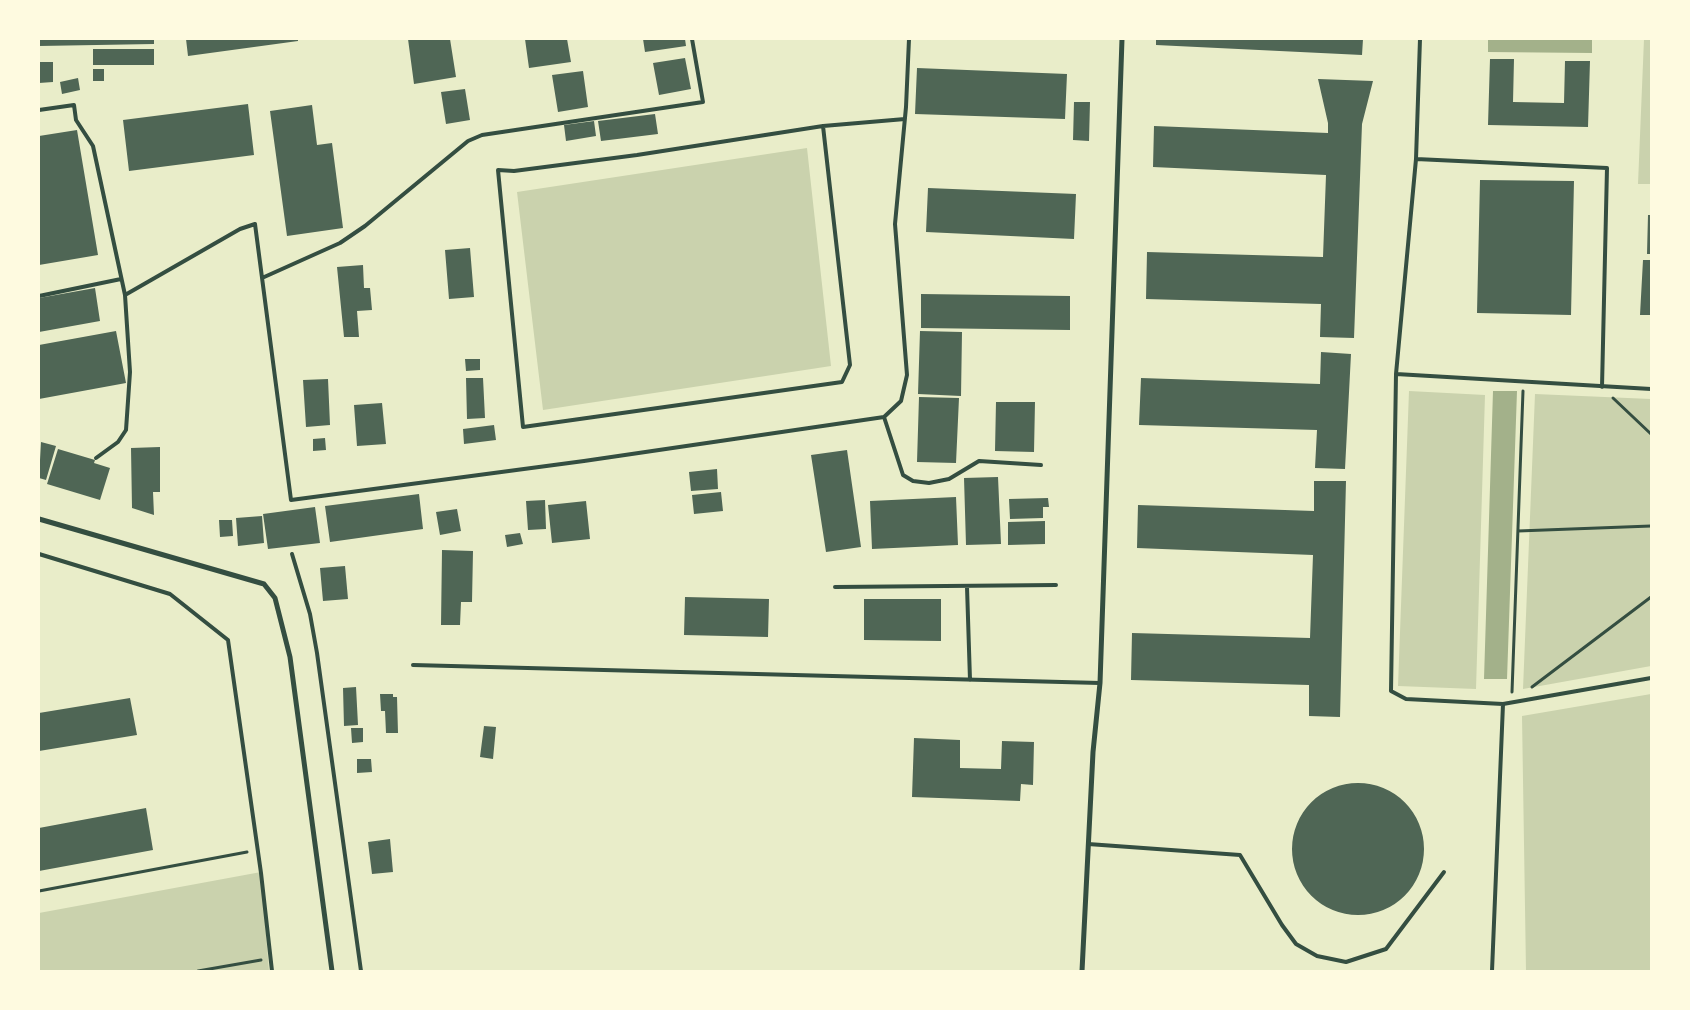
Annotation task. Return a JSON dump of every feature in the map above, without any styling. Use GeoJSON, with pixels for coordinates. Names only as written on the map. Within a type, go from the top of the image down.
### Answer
{"type":"FeatureCollection","features":[{"type":"Feature","properties":{"kind":"street"},"geometry":{"type":"LineString","coordinates":[[1082,971],[1092,752],[1100,683],[1122,39]]}},
{"type":"Feature","properties":{"kind":"street"},"geometry":{"type":"LineString","coordinates":[[39,519],[264,584],[275,598],[290,657],[332,971]]}},
{"type":"Feature","properties":{"kind":"lane"},"geometry":{"type":"LineString","coordinates":[[262,278],[340,243],[366,226],[468,140],[482,135],[702,102],[692,39]]}},
{"type":"Feature","properties":{"kind":"lane"},"geometry":{"type":"LineString","coordinates":[[125,295],[240,229],[255,224],[292,500],[682,447],[884,417],[901,401],[907,375],[895,224],[905,119],[909,39]]}},
{"type":"Feature","properties":{"kind":"lane"},"geometry":{"type":"LineString","coordinates":[[1420,39],[1416,159],[1396,374],[1391,691],[1406,699],[1503,704],[1651,678]]}},
{"type":"Feature","properties":{"kind":"lane"},"geometry":{"type":"LineString","coordinates":[[39,110],[74,105],[76,120],[93,146],[125,295],[130,372],[126,430],[118,442],[96,458]]}},
{"type":"Feature","properties":{"kind":"lane"},"geometry":{"type":"LineString","coordinates":[[823,126],[850,365],[842,382],[523,427],[498,170],[514,171],[637,156],[823,126],[905,119]]}},
{"type":"Feature","properties":{"kind":"lane"},"geometry":{"type":"LineString","coordinates":[[1416,159],[1607,168],[1602,387]]}},
{"type":"Feature","properties":{"kind":"lane"},"geometry":{"type":"LineString","coordinates":[[39,296],[122,279]]}},
{"type":"Feature","properties":{"kind":"lane"},"geometry":{"type":"LineString","coordinates":[[1396,374],[1651,389]]}},
{"type":"Feature","properties":{"kind":"lane"},"geometry":{"type":"LineString","coordinates":[[884,417],[903,475],[913,481],[929,483],[949,478],[979,461],[1041,465]]}},
{"type":"Feature","properties":{"kind":"lane"},"geometry":{"type":"LineString","coordinates":[[39,554],[170,594],[228,640],[258,849],[272,971]]}},
{"type":"Feature","properties":{"kind":"lane"},"geometry":{"type":"LineString","coordinates":[[292,554],[310,614],[317,653],[361,971]]}},
{"type":"Feature","properties":{"kind":"lane"},"geometry":{"type":"LineString","coordinates":[[835,587],[1056,585]]}},
{"type":"Feature","properties":{"kind":"lane"},"geometry":{"type":"LineString","coordinates":[[968,587],[970,680]]}},
{"type":"Feature","properties":{"kind":"lane"},"geometry":{"type":"LineString","coordinates":[[413,666],[1100,683]]}},
{"type":"Feature","properties":{"kind":"lane"},"geometry":{"type":"LineString","coordinates":[[1492,971],[1503,704]]}},
{"type":"Feature","properties":{"kind":"lane"},"geometry":{"type":"LineString","coordinates":[[1088,844],[1240,855],[1282,925],[1296,944],[1317,956],[1346,962],[1386,949],[1444,872]]}},
{"type":"Feature","properties":{"kind":"path"},"geometry":{"type":"LineString","coordinates":[[1512,702],[1524,383]]}},
{"type":"Feature","properties":{"kind":"path"},"geometry":{"type":"LineString","coordinates":[[1602,387],[1651,434]]}},
{"type":"Feature","properties":{"kind":"path"},"geometry":{"type":"LineString","coordinates":[[1518,530],[1651,526]]}},
{"type":"Feature","properties":{"kind":"path"},"geometry":{"type":"LineString","coordinates":[[1512,702],[1651,597]]}},
{"type":"Feature","properties":{"kind":"path"},"geometry":{"type":"LineString","coordinates":[[39,892],[258,849]]}},
{"type":"Feature","properties":{"kind":"path"},"geometry":{"type":"LineString","coordinates":[[198,971],[216,970],[271,958]]}},
{"type":"Feature","properties":{"kind":"shaded area"},"geometry":{"type":"Polygon","coordinates":[[[1488,39],[1592,39],[1592,53],[1488,52],[1488,39]]]}},
{"type":"Feature","properties":{"kind":"shaded area"},"geometry":{"type":"Polygon","coordinates":[[[1644,39],[1651,39],[1651,184],[1638,184],[1644,39]]]}},
{"type":"Feature","properties":{"kind":"shaded area"},"geometry":{"type":"Polygon","coordinates":[[[807,148],[831,366],[543,410],[517,192],[807,148]]]}},
{"type":"Feature","properties":{"kind":"shaded area"},"geometry":{"type":"Polygon","coordinates":[[[1409,391],[1485,395],[1476,689],[1398,686],[1409,391]]]}},
{"type":"Feature","properties":{"kind":"shaded area"},"geometry":{"type":"Polygon","coordinates":[[[1493,391],[1517,391],[1507,679],[1484,679],[1493,391]]]}},
{"type":"Feature","properties":{"kind":"shaded area"},"geometry":{"type":"Polygon","coordinates":[[[1535,394],[1651,399],[1651,666],[1523,689],[1535,394]]]}},
{"type":"Feature","properties":{"kind":"shaded area"},"geometry":{"type":"Polygon","coordinates":[[[1651,694],[1651,971],[1526,971],[1522,716],[1651,694]]]}},
{"type":"Feature","properties":{"kind":"shaded area"},"geometry":{"type":"Polygon","coordinates":[[[1359,834],[1369,838],[1373,848],[1369,858],[1359,862],[1349,858],[1345,848],[1349,838],[1359,834]]]}},
{"type":"Feature","properties":{"kind":"shaded area"},"geometry":{"type":"Polygon","coordinates":[[[261,872],[269,971],[39,971],[39,913],[261,872]]]}},
{"type":"Feature","properties":{"kind":"building"},"geometry":{"type":"Polygon","coordinates":[[[39,39],[154,39],[154,44],[39,46],[39,39]]]}},
{"type":"Feature","properties":{"kind":"building"},"geometry":{"type":"Polygon","coordinates":[[[186,39],[298,39],[298,41],[188,56],[186,39]]]}},
{"type":"Feature","properties":{"kind":"building"},"geometry":{"type":"Polygon","coordinates":[[[408,39],[450,39],[456,77],[414,84],[408,39]]]}},
{"type":"Feature","properties":{"kind":"building"},"geometry":{"type":"Polygon","coordinates":[[[525,39],[567,39],[571,62],[529,68],[525,39]]]}},
{"type":"Feature","properties":{"kind":"building"},"geometry":{"type":"Polygon","coordinates":[[[643,39],[685,39],[686,46],[645,52],[643,39]]]}},
{"type":"Feature","properties":{"kind":"building"},"geometry":{"type":"Polygon","coordinates":[[[1156,39],[1363,39],[1362,55],[1156,45],[1156,39]]]}},
{"type":"Feature","properties":{"kind":"building"},"geometry":{"type":"Polygon","coordinates":[[[93,49],[154,49],[154,65],[93,65],[93,49]]]}},
{"type":"Feature","properties":{"kind":"building"},"geometry":{"type":"Polygon","coordinates":[[[685,58],[691,89],[659,95],[653,63],[685,58]]]}},
{"type":"Feature","properties":{"kind":"building"},"geometry":{"type":"Polygon","coordinates":[[[1490,59],[1514,59],[1513,102],[1564,103],[1565,61],[1590,61],[1588,127],[1488,125],[1490,59]]]}},
{"type":"Feature","properties":{"kind":"building"},"geometry":{"type":"Polygon","coordinates":[[[39,62],[53,62],[53,82],[39,83],[39,62]]]}},
{"type":"Feature","properties":{"kind":"building"},"geometry":{"type":"Polygon","coordinates":[[[917,68],[1067,74],[1065,119],[915,114],[917,68]]]}},
{"type":"Feature","properties":{"kind":"building"},"geometry":{"type":"Polygon","coordinates":[[[93,69],[104,69],[104,81],[93,81],[93,69]]]}},
{"type":"Feature","properties":{"kind":"building"},"geometry":{"type":"Polygon","coordinates":[[[583,71],[588,107],[558,112],[552,75],[583,71]]]}},
{"type":"Feature","properties":{"kind":"building"},"geometry":{"type":"Polygon","coordinates":[[[78,78],[80,90],[62,94],[60,82],[78,78]]]}},
{"type":"Feature","properties":{"kind":"building"},"geometry":{"type":"Polygon","coordinates":[[[1318,79],[1373,81],[1362,124],[1354,338],[1320,337],[1321,304],[1146,299],[1147,252],[1323,257],[1326,175],[1153,167],[1154,126],[1328,133],[1328,123],[1318,79]]]}},
{"type":"Feature","properties":{"kind":"building"},"geometry":{"type":"Polygon","coordinates":[[[465,89],[470,120],[446,124],[441,92],[465,89]]]}},
{"type":"Feature","properties":{"kind":"building"},"geometry":{"type":"Polygon","coordinates":[[[1074,102],[1090,102],[1089,141],[1073,140],[1074,102]]]}},
{"type":"Feature","properties":{"kind":"building"},"geometry":{"type":"Polygon","coordinates":[[[248,104],[254,155],[129,171],[123,120],[248,104]]]}},
{"type":"Feature","properties":{"kind":"building"},"geometry":{"type":"Polygon","coordinates":[[[312,105],[317,145],[332,143],[343,228],[287,236],[270,111],[312,105]]]}},
{"type":"Feature","properties":{"kind":"building"},"geometry":{"type":"Polygon","coordinates":[[[655,114],[658,134],[601,141],[598,121],[655,114]]]}},
{"type":"Feature","properties":{"kind":"building"},"geometry":{"type":"Polygon","coordinates":[[[594,121],[596,136],[566,141],[564,125],[594,121]]]}},
{"type":"Feature","properties":{"kind":"building"},"geometry":{"type":"Polygon","coordinates":[[[77,130],[98,255],[39,265],[39,136],[77,130]]]}},
{"type":"Feature","properties":{"kind":"building"},"geometry":{"type":"Polygon","coordinates":[[[1480,180],[1574,181],[1571,315],[1477,313],[1480,180]]]}},
{"type":"Feature","properties":{"kind":"building"},"geometry":{"type":"Polygon","coordinates":[[[928,188],[1076,194],[1074,239],[926,232],[928,188]]]}},
{"type":"Feature","properties":{"kind":"building"},"geometry":{"type":"Polygon","coordinates":[[[1648,215],[1651,215],[1651,254],[1647,254],[1648,215]]]}},
{"type":"Feature","properties":{"kind":"building"},"geometry":{"type":"Polygon","coordinates":[[[470,248],[474,297],[449,299],[445,250],[470,248]]]}},
{"type":"Feature","properties":{"kind":"building"},"geometry":{"type":"Polygon","coordinates":[[[1643,260],[1651,260],[1651,315],[1640,315],[1643,260]]]}},
{"type":"Feature","properties":{"kind":"building"},"geometry":{"type":"Polygon","coordinates":[[[363,265],[364,288],[370,288],[372,310],[357,311],[359,337],[344,337],[337,267],[363,265]]]}},
{"type":"Feature","properties":{"kind":"building"},"geometry":{"type":"Polygon","coordinates":[[[95,288],[100,321],[39,332],[39,298],[95,288]]]}},
{"type":"Feature","properties":{"kind":"building"},"geometry":{"type":"Polygon","coordinates":[[[921,294],[1070,296],[1070,330],[921,328],[921,294]]]}},
{"type":"Feature","properties":{"kind":"building"},"geometry":{"type":"Polygon","coordinates":[[[116,331],[126,383],[39,399],[39,345],[116,331]]]}},
{"type":"Feature","properties":{"kind":"building"},"geometry":{"type":"Polygon","coordinates":[[[920,331],[962,332],[961,396],[918,394],[920,331]]]}},
{"type":"Feature","properties":{"kind":"building"},"geometry":{"type":"Polygon","coordinates":[[[1321,352],[1351,354],[1345,469],[1315,468],[1317,430],[1139,425],[1141,378],[1320,384],[1321,352]]]}},
{"type":"Feature","properties":{"kind":"building"},"geometry":{"type":"Polygon","coordinates":[[[465,359],[480,359],[480,370],[466,371],[465,359]]]}},
{"type":"Feature","properties":{"kind":"building"},"geometry":{"type":"Polygon","coordinates":[[[466,378],[483,378],[485,418],[467,419],[466,378]]]}},
{"type":"Feature","properties":{"kind":"building"},"geometry":{"type":"Polygon","coordinates":[[[328,379],[330,425],[306,427],[303,380],[328,379]]]}},
{"type":"Feature","properties":{"kind":"building"},"geometry":{"type":"Polygon","coordinates":[[[919,397],[959,398],[956,463],[917,462],[919,397]]]}},
{"type":"Feature","properties":{"kind":"building"},"geometry":{"type":"Polygon","coordinates":[[[996,402],[1035,402],[1034,452],[995,451],[996,402]]]}},
{"type":"Feature","properties":{"kind":"building"},"geometry":{"type":"Polygon","coordinates":[[[382,403],[386,444],[357,446],[354,405],[382,403]]]}},
{"type":"Feature","properties":{"kind":"building"},"geometry":{"type":"Polygon","coordinates":[[[494,425],[496,440],[464,444],[463,429],[494,425]]]}},
{"type":"Feature","properties":{"kind":"building"},"geometry":{"type":"Polygon","coordinates":[[[325,438],[326,450],[313,451],[313,439],[325,438]]]}},
{"type":"Feature","properties":{"kind":"building"},"geometry":{"type":"Polygon","coordinates":[[[41,442],[56,446],[46,480],[39,478],[41,442]]]}},
{"type":"Feature","properties":{"kind":"building"},"geometry":{"type":"Polygon","coordinates":[[[160,447],[160,492],[153,492],[154,515],[132,508],[131,448],[160,447]]]}},
{"type":"Feature","properties":{"kind":"building"},"geometry":{"type":"Polygon","coordinates":[[[58,449],[95,460],[94,463],[110,468],[100,500],[47,484],[58,449]]]}},
{"type":"Feature","properties":{"kind":"building"},"geometry":{"type":"Polygon","coordinates":[[[847,450],[861,547],[826,552],[811,455],[847,450]]]}},
{"type":"Feature","properties":{"kind":"building"},"geometry":{"type":"Polygon","coordinates":[[[717,469],[718,489],[691,491],[689,472],[717,469]]]}},
{"type":"Feature","properties":{"kind":"building"},"geometry":{"type":"Polygon","coordinates":[[[998,477],[1001,544],[966,545],[964,478],[998,477]]]}},
{"type":"Feature","properties":{"kind":"building"},"geometry":{"type":"Polygon","coordinates":[[[1314,481],[1346,481],[1340,717],[1309,716],[1309,685],[1131,680],[1132,633],[1310,638],[1313,555],[1137,548],[1138,505],[1314,511],[1314,481]]]}},
{"type":"Feature","properties":{"kind":"building"},"geometry":{"type":"Polygon","coordinates":[[[721,492],[723,511],[694,514],[692,495],[721,492]]]}},
{"type":"Feature","properties":{"kind":"building"},"geometry":{"type":"Polygon","coordinates":[[[419,494],[423,529],[330,542],[325,506],[419,494]]]}},
{"type":"Feature","properties":{"kind":"building"},"geometry":{"type":"Polygon","coordinates":[[[956,497],[958,545],[872,549],[870,501],[956,497]]]}},
{"type":"Feature","properties":{"kind":"building"},"geometry":{"type":"Polygon","coordinates":[[[1048,498],[1049,507],[1043,507],[1043,518],[1010,519],[1009,499],[1048,498]]]}},
{"type":"Feature","properties":{"kind":"building"},"geometry":{"type":"Polygon","coordinates":[[[545,500],[546,529],[528,530],[526,501],[545,500]]]}},
{"type":"Feature","properties":{"kind":"building"},"geometry":{"type":"Polygon","coordinates":[[[586,501],[590,539],[552,543],[548,505],[586,501]]]}},
{"type":"Feature","properties":{"kind":"building"},"geometry":{"type":"Polygon","coordinates":[[[315,507],[320,543],[268,549],[263,514],[315,507]]]}},
{"type":"Feature","properties":{"kind":"building"},"geometry":{"type":"Polygon","coordinates":[[[457,509],[461,531],[440,535],[436,512],[457,509]]]}},
{"type":"Feature","properties":{"kind":"building"},"geometry":{"type":"Polygon","coordinates":[[[262,516],[264,543],[238,546],[236,518],[262,516]]]}},
{"type":"Feature","properties":{"kind":"building"},"geometry":{"type":"Polygon","coordinates":[[[219,520],[232,520],[233,536],[220,537],[219,520]]]}},
{"type":"Feature","properties":{"kind":"building"},"geometry":{"type":"Polygon","coordinates":[[[1045,521],[1045,544],[1008,545],[1008,522],[1045,521]]]}},
{"type":"Feature","properties":{"kind":"building"},"geometry":{"type":"Polygon","coordinates":[[[520,533],[523,544],[507,547],[505,535],[520,533]]]}},
{"type":"Feature","properties":{"kind":"building"},"geometry":{"type":"Polygon","coordinates":[[[442,550],[473,551],[472,602],[461,602],[460,625],[441,625],[442,550]]]}},
{"type":"Feature","properties":{"kind":"building"},"geometry":{"type":"Polygon","coordinates":[[[345,566],[348,599],[323,601],[320,568],[345,566]]]}},
{"type":"Feature","properties":{"kind":"building"},"geometry":{"type":"Polygon","coordinates":[[[685,597],[769,599],[768,637],[684,635],[685,597]]]}},
{"type":"Feature","properties":{"kind":"building"},"geometry":{"type":"Polygon","coordinates":[[[864,599],[941,599],[941,641],[864,640],[864,599]]]}},
{"type":"Feature","properties":{"kind":"building"},"geometry":{"type":"Polygon","coordinates":[[[356,687],[358,725],[344,726],[343,688],[356,687]]]}},
{"type":"Feature","properties":{"kind":"building"},"geometry":{"type":"Polygon","coordinates":[[[380,694],[393,694],[393,697],[397,697],[398,733],[386,733],[385,711],[381,711],[380,694]]]}},
{"type":"Feature","properties":{"kind":"building"},"geometry":{"type":"Polygon","coordinates":[[[130,698],[137,735],[39,751],[39,713],[130,698]]]}},
{"type":"Feature","properties":{"kind":"building"},"geometry":{"type":"Polygon","coordinates":[[[484,726],[496,727],[493,759],[480,757],[484,726]]]}},
{"type":"Feature","properties":{"kind":"building"},"geometry":{"type":"Polygon","coordinates":[[[351,728],[363,728],[363,742],[352,743],[351,728]]]}},
{"type":"Feature","properties":{"kind":"building"},"geometry":{"type":"Polygon","coordinates":[[[914,738],[960,740],[960,768],[1001,769],[1002,741],[1034,742],[1033,785],[1021,784],[1020,801],[912,797],[914,738]]]}},
{"type":"Feature","properties":{"kind":"building"},"geometry":{"type":"Polygon","coordinates":[[[357,759],[371,759],[372,772],[357,773],[357,759]]]}},
{"type":"Feature","properties":{"kind":"building"},"geometry":{"type":"Polygon","coordinates":[[[1358,783],[1371,784],[1383,788],[1405,802],[1419,824],[1423,836],[1423,862],[1419,874],[1405,896],[1383,910],[1371,914],[1358,915],[1345,914],[1333,910],[1311,896],[1297,874],[1293,862],[1292,849],[1293,836],[1297,824],[1311,802],[1333,788],[1345,784],[1358,783]]]}},
{"type":"Feature","properties":{"kind":"building"},"geometry":{"type":"Polygon","coordinates":[[[146,808],[153,850],[39,871],[39,828],[146,808]]]}},
{"type":"Feature","properties":{"kind":"building"},"geometry":{"type":"Polygon","coordinates":[[[390,839],[393,872],[372,874],[368,842],[390,839]]]}}]}
